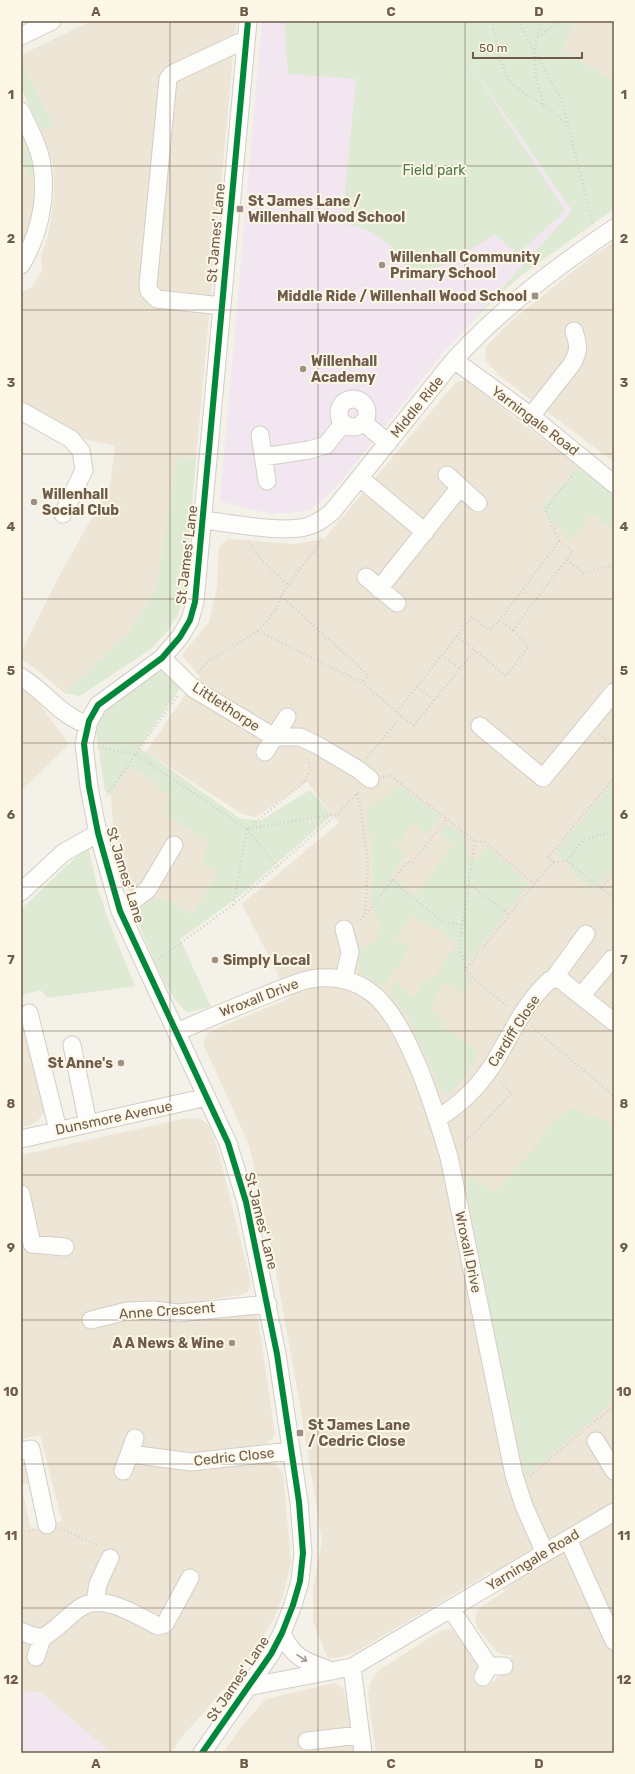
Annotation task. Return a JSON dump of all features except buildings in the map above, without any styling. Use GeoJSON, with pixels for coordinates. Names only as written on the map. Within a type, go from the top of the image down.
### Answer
{"type":"FeatureCollection","features":[{"type":"Feature","properties":{"kind":"street"},"geometry":{"type":"LineString","coordinates":[[21,36],[52,21]]}},
{"type":"Feature","properties":{"kind":"street","name":"St James' Lane"},"geometry":{"type":"LineString","coordinates":[[202,1753],[271,1654],[282,1633],[293,1605],[300,1581],[303,1553],[300,1502],[268,1304],[246,1202],[228,1143],[120,911],[98,832],[89,787],[84,744],[92,715],[102,701],[162,658],[180,637],[190,620],[195,602],[248,21]]}},
{"type":"Feature","properties":{"kind":"street"},"geometry":{"type":"LineString","coordinates":[[222,306],[157,299],[149,291],[148,284],[168,80],[171,75],[176,72],[246,40]]}},
{"type":"Feature","properties":{"kind":"street"},"geometry":{"type":"LineString","coordinates":[[21,111],[34,139],[40,158],[44,187],[38,229],[32,248],[21,265]]}},
{"type":"Feature","properties":{"kind":"street","name":"Middle Ride"},"geometry":{"type":"LineString","coordinates":[[203,520],[290,530],[307,527],[332,512],[454,360],[475,338],[538,281],[614,228]]}},
{"type":"Feature","properties":{"kind":"street"},"geometry":{"type":"LineString","coordinates":[[531,416],[572,364],[579,344],[574,331]]}},
{"type":"Feature","properties":{"kind":"street","name":"Yarningale Road"},"geometry":{"type":"LineString","coordinates":[[454,360],[531,416],[586,459],[614,484]]}},
{"type":"Feature","properties":{"kind":"street"},"geometry":{"type":"LineString","coordinates":[[357,400],[364,405],[367,414],[363,422],[356,427],[351,427],[343,423],[340,411],[344,403],[357,400]]}},
{"type":"Feature","properties":{"kind":"street"},"geometry":{"type":"LineString","coordinates":[[21,411],[71,439],[82,451],[84,470],[63,514]]}},
{"type":"Feature","properties":{"kind":"street"},"geometry":{"type":"LineString","coordinates":[[363,422],[388,443]]}},
{"type":"Feature","properties":{"kind":"street"},"geometry":{"type":"LineString","coordinates":[[263,457],[309,450],[326,445],[343,423]]}},
{"type":"Feature","properties":{"kind":"street"},"geometry":{"type":"LineString","coordinates":[[260,435],[267,481]]}},
{"type":"Feature","properties":{"kind":"street"},"geometry":{"type":"LineString","coordinates":[[360,478],[425,532]]}},
{"type":"Feature","properties":{"kind":"street"},"geometry":{"type":"LineString","coordinates":[[379,589],[425,532],[454,481],[478,503]]}},
{"type":"Feature","properties":{"kind":"street"},"geometry":{"type":"LineString","coordinates":[[366,577],[398,603]]}},
{"type":"Feature","properties":{"kind":"street","name":"Littlethorpe"},"geometry":{"type":"LineString","coordinates":[[162,658],[194,689],[274,737],[300,738],[317,745],[364,775]]}},
{"type":"Feature","properties":{"kind":"street"},"geometry":{"type":"LineString","coordinates":[[21,677],[41,691],[60,710],[74,719],[88,725]]}},
{"type":"Feature","properties":{"kind":"street"},"geometry":{"type":"LineString","coordinates":[[480,726],[544,778],[614,692]]}},
{"type":"Feature","properties":{"kind":"street","name":"Littlethorpe"},"geometry":{"type":"LineString","coordinates":[[265,752],[287,717]]}},
{"type":"Feature","properties":{"kind":"street"},"geometry":{"type":"LineString","coordinates":[[21,892],[63,853],[98,832]]}},
{"type":"Feature","properties":{"kind":"street","name":"St James' Lane"},"geometry":{"type":"LineString","coordinates":[[120,911],[148,889],[174,845]]}},
{"type":"Feature","properties":{"kind":"street"},"geometry":{"type":"LineString","coordinates":[[344,929],[350,952],[344,979]]}},
{"type":"Feature","properties":{"kind":"street","name":"Cardiff Close"},"geometry":{"type":"LineString","coordinates":[[438,1118],[459,1105],[488,1071],[520,1016],[545,984],[554,978],[586,934]]}},
{"type":"Feature","properties":{"kind":"street"},"geometry":{"type":"LineString","coordinates":[[581,996],[612,959]]}},
{"type":"Feature","properties":{"kind":"street","name":"Wroxall Drive"},"geometry":{"type":"LineString","coordinates":[[177,1032],[224,1011],[298,982],[320,978],[344,979],[370,991],[385,1005],[402,1031],[438,1118],[449,1158],[517,1487],[545,1553]]}},
{"type":"Feature","properties":{"kind":"street"},"geometry":{"type":"LineString","coordinates":[[554,978],[562,981],[613,1020]]}},
{"type":"Feature","properties":{"kind":"street"},"geometry":{"type":"LineString","coordinates":[[29,1013],[58,1130]]}},
{"type":"Feature","properties":{"kind":"street"},"geometry":{"type":"LineString","coordinates":[[72,1045],[88,1124]]}},
{"type":"Feature","properties":{"kind":"street","name":"Dunsmore Avenue"},"geometry":{"type":"LineString","coordinates":[[21,1139],[207,1097]]}},
{"type":"Feature","properties":{"kind":"street"},"geometry":{"type":"LineString","coordinates":[[21,1194],[32,1244],[65,1247]]}},
{"type":"Feature","properties":{"kind":"street","name":"Anne Crescent"},"geometry":{"type":"LineString","coordinates":[[92,1320],[127,1312],[153,1310],[178,1313],[268,1304]]}},
{"type":"Feature","properties":{"kind":"street"},"geometry":{"type":"LineString","coordinates":[[596,1441],[614,1471]]}},
{"type":"Feature","properties":{"kind":"street","name":"Cedric Close"},"geometry":{"type":"LineString","coordinates":[[123,1471],[133,1446],[191,1462],[291,1451]]}},
{"type":"Feature","properties":{"kind":"street"},"geometry":{"type":"LineString","coordinates":[[21,1451],[31,1450],[47,1525]]}},
{"type":"Feature","properties":{"kind":"street","name":"Yarningale Road"},"geometry":{"type":"LineString","coordinates":[[247,1687],[352,1667],[614,1512]]}},
{"type":"Feature","properties":{"kind":"street"},"geometry":{"type":"LineString","coordinates":[[568,1539],[614,1641]]}},
{"type":"Feature","properties":{"kind":"street"},"geometry":{"type":"LineString","coordinates":[[95,1602],[98,1584],[110,1558]]}},
{"type":"Feature","properties":{"kind":"street"},"geometry":{"type":"LineString","coordinates":[[36,1657],[42,1638],[83,1606],[95,1602],[108,1602],[158,1626],[165,1624],[190,1578]]}},
{"type":"Feature","properties":{"kind":"street"},"geometry":{"type":"LineString","coordinates":[[451,1609],[492,1670]]}},
{"type":"Feature","properties":{"kind":"street"},"geometry":{"type":"LineString","coordinates":[[21,1630],[30,1635],[42,1638]]}},
{"type":"Feature","properties":{"kind":"street"},"geometry":{"type":"LineString","coordinates":[[282,1633],[288,1646],[300,1658],[333,1671]]}},
{"type":"Feature","properties":{"kind":"street"},"geometry":{"type":"LineString","coordinates":[[352,1667],[363,1753]]}},
{"type":"Feature","properties":{"kind":"street"},"geometry":{"type":"LineString","coordinates":[[307,1741],[360,1735]]}},
{"type":"Feature","properties":{"kind":"path"},"geometry":{"type":"LineString","coordinates":[[492,21],[499,52],[508,79],[522,92],[544,105],[568,124]]}},
{"type":"Feature","properties":{"kind":"path"},"geometry":{"type":"LineString","coordinates":[[518,21],[562,101],[597,240]]}},
{"type":"Feature","properties":{"kind":"path"},"geometry":{"type":"LineString","coordinates":[[541,21],[534,50],[536,79],[544,105]]}},
{"type":"Feature","properties":{"kind":"path"},"geometry":{"type":"LineString","coordinates":[[537,37],[561,21]]}},
{"type":"Feature","properties":{"kind":"path"},"geometry":{"type":"LineString","coordinates":[[608,21],[614,24]]}},
{"type":"Feature","properties":{"kind":"path"},"geometry":{"type":"LineString","coordinates":[[513,630],[573,551],[559,542],[545,509],[586,459]]}},
{"type":"Feature","properties":{"kind":"path"},"geometry":{"type":"LineString","coordinates":[[108,801],[107,794],[137,755],[187,682],[210,660],[258,630],[276,610],[281,596],[288,585],[318,545],[332,512]]}},
{"type":"Feature","properties":{"kind":"path"},"geometry":{"type":"LineString","coordinates":[[243,524],[251,546],[262,561],[288,585]]}},
{"type":"Feature","properties":{"kind":"path"},"geometry":{"type":"LineString","coordinates":[[397,712],[472,617],[489,630],[500,621],[559,542]]}},
{"type":"Feature","properties":{"kind":"path"},"geometry":{"type":"LineString","coordinates":[[567,560],[583,572],[614,565]]}},
{"type":"Feature","properties":{"kind":"path"},"geometry":{"type":"LineString","coordinates":[[281,596],[368,675],[363,683]]}},
{"type":"Feature","properties":{"kind":"path"},"geometry":{"type":"LineString","coordinates":[[456,636],[506,676],[529,646],[513,630],[500,621]]}},
{"type":"Feature","properties":{"kind":"path"},"geometry":{"type":"LineString","coordinates":[[258,630],[363,683],[400,716],[414,725],[475,650]]}},
{"type":"Feature","properties":{"kind":"path"},"geometry":{"type":"LineString","coordinates":[[442,655],[460,668]]}},
{"type":"Feature","properties":{"kind":"path"},"geometry":{"type":"LineString","coordinates":[[417,687],[434,700]]}},
{"type":"Feature","properties":{"kind":"path"},"geometry":{"type":"LineString","coordinates":[[146,967],[233,905],[337,814],[356,794],[364,775],[370,753],[400,716]]}},
{"type":"Feature","properties":{"kind":"path"},"geometry":{"type":"LineString","coordinates":[[587,725],[614,746]]}},
{"type":"Feature","properties":{"kind":"path"},"geometry":{"type":"LineString","coordinates":[[84,744],[137,755],[247,829],[276,867]]}},
{"type":"Feature","properties":{"kind":"path"},"geometry":{"type":"LineString","coordinates":[[233,905],[247,829],[304,782],[312,770],[306,755],[317,745]]}},
{"type":"Feature","properties":{"kind":"path"},"geometry":{"type":"LineString","coordinates":[[364,775],[391,776],[475,841],[485,842],[534,884]]}},
{"type":"Feature","properties":{"kind":"path"},"geometry":{"type":"LineString","coordinates":[[554,862],[548,857],[614,778]]}},
{"type":"Feature","properties":{"kind":"path"},"geometry":{"type":"LineString","coordinates":[[356,794],[361,810],[368,863],[365,914]]}},
{"type":"Feature","properties":{"kind":"path"},"geometry":{"type":"LineString","coordinates":[[247,829],[337,814]]}},
{"type":"Feature","properties":{"kind":"path"},"geometry":{"type":"LineString","coordinates":[[344,929],[356,923],[365,914],[407,862],[413,862],[447,818]]}},
{"type":"Feature","properties":{"kind":"path"},"geometry":{"type":"LineString","coordinates":[[567,861],[583,840],[614,831]]}},
{"type":"Feature","properties":{"kind":"path"},"geometry":{"type":"LineString","coordinates":[[475,841],[459,947],[466,969],[474,979],[614,1096]]}},
{"type":"Feature","properties":{"kind":"path"},"geometry":{"type":"LineString","coordinates":[[466,969],[534,884],[554,862],[567,861],[602,887],[614,898]]}},
{"type":"Feature","properties":{"kind":"path"},"geometry":{"type":"LineString","coordinates":[[602,887],[614,873]]}},
{"type":"Feature","properties":{"kind":"path"},"geometry":{"type":"LineString","coordinates":[[392,880],[442,922],[462,925]]}},
{"type":"Feature","properties":{"kind":"path"},"geometry":{"type":"LineString","coordinates":[[469,884],[510,915]]}},
{"type":"Feature","properties":{"kind":"path"},"geometry":{"type":"LineString","coordinates":[[449,1158],[512,1093],[488,1071]]}},
{"type":"Feature","properties":{"kind":"path"},"geometry":{"type":"LineString","coordinates":[[517,1487],[614,1406]]}},
{"type":"Feature","properties":{"kind":"shaded area"},"geometry":{"type":"Polygon","coordinates":[[[91,21],[236,21],[196,459],[177,456],[157,587],[128,634],[64,693],[40,672],[21,659],[21,653],[56,582],[110,485],[115,446],[73,436],[21,405],[21,292],[32,287],[42,271],[41,255],[48,235],[51,220],[54,189],[53,163],[41,130],[54,124],[30,79],[21,60],[21,55],[91,21]]]}},
{"type":"Feature","properties":{"kind":"shaded area","name":"Willenhall Community Primary School"},"geometry":{"type":"Polygon","coordinates":[[[262,21],[441,21],[572,212],[442,354],[338,485],[309,511],[270,514],[220,501],[262,21]]]}},
{"type":"Feature","properties":{"kind":"shaded area"},"geometry":{"type":"Polygon","coordinates":[[[578,21],[614,21],[614,81],[562,50],[578,21]]]}},
{"type":"Feature","properties":{"kind":"shaded area"},"geometry":{"type":"Polygon","coordinates":[[[21,159],[29,175],[36,175],[37,204],[25,245],[21,246],[21,159]]]}},
{"type":"Feature","properties":{"kind":"shaded area"},"geometry":{"type":"Polygon","coordinates":[[[614,242],[614,462],[501,377],[485,360],[486,347],[510,322],[591,257],[614,242]]]}},
{"type":"Feature","properties":{"kind":"shaded area"},"geometry":{"type":"Polygon","coordinates":[[[467,381],[578,466],[542,508],[591,514],[614,531],[614,556],[611,562],[614,564],[614,1753],[376,1753],[368,1695],[370,1683],[379,1670],[442,1630],[451,1629],[456,1631],[478,1660],[477,1669],[474,1676],[490,1684],[505,1672],[512,1671],[511,1655],[503,1655],[497,1652],[477,1628],[475,1618],[478,1609],[505,1591],[491,1572],[354,1653],[328,1659],[313,1622],[313,1589],[322,1541],[299,1399],[270,1239],[249,1145],[203,1043],[206,1036],[211,1031],[290,998],[242,904],[340,822],[332,815],[307,782],[256,817],[242,814],[146,752],[189,689],[200,677],[182,655],[209,622],[217,587],[219,546],[228,539],[295,544],[324,539],[456,382],[467,381]]]}},
{"type":"Feature","properties":{"kind":"shaded area"},"geometry":{"type":"Polygon","coordinates":[[[21,688],[38,702],[69,744],[21,791],[21,688]]]}},
{"type":"Feature","properties":{"kind":"shaded area"},"geometry":{"type":"Polygon","coordinates":[[[130,767],[158,783],[157,788],[172,796],[164,813],[210,842],[217,873],[192,915],[174,902],[133,909],[113,824],[111,795],[130,767]]]}},
{"type":"Feature","properties":{"kind":"shaded area"},"geometry":{"type":"Polygon","coordinates":[[[21,1016],[24,1017],[44,1112],[38,1120],[31,1125],[21,1127],[21,1016]]]}},
{"type":"Feature","properties":{"kind":"shaded area"},"geometry":{"type":"Polygon","coordinates":[[[187,1118],[201,1119],[210,1126],[220,1157],[251,1283],[248,1292],[241,1295],[206,1300],[209,1318],[254,1312],[258,1319],[275,1434],[264,1446],[204,1452],[204,1471],[263,1460],[275,1464],[283,1473],[291,1562],[283,1597],[274,1618],[255,1651],[179,1740],[172,1753],[111,1753],[40,1692],[21,1693],[21,1486],[31,1529],[62,1521],[40,1435],[21,1439],[21,1155],[187,1118]]]}},
{"type":"Feature","properties":{"kind":"shaded area"},"geometry":{"type":"Polygon","coordinates":[[[21,1460],[23,1461],[32,1482],[21,1486],[21,1460]]]}},
{"type":"Feature","properties":{"kind":"shaded area"},"geometry":{"type":"Polygon","coordinates":[[[334,1683],[340,1685],[344,1690],[356,1753],[223,1753],[241,1727],[266,1699],[334,1683]]]}},
{"type":"Feature","properties":{"kind":"shaded area"},"geometry":{"type":"Polygon","coordinates":[[[40,1692],[111,1753],[21,1753],[21,1693],[40,1692]]]}},
{"type":"Feature","properties":{"kind":"green space","name":"Field park"},"geometry":{"type":"Polygon","coordinates":[[[284,21],[578,21],[562,50],[614,81],[614,124],[611,129],[614,131],[614,209],[519,277],[474,319],[572,211],[463,54],[565,211],[518,254],[495,235],[413,282],[406,266],[396,252],[384,240],[366,230],[342,223],[356,79],[288,74],[284,21]]]}},
{"type":"Feature","properties":{"kind":"green space"},"geometry":{"type":"Polygon","coordinates":[[[21,60],[54,124],[41,130],[21,88],[21,60]]]}},
{"type":"Feature","properties":{"kind":"green space"},"geometry":{"type":"Polygon","coordinates":[[[21,127],[31,147],[36,175],[29,176],[21,159],[21,127]]]}},
{"type":"Feature","properties":{"kind":"green space"},"geometry":{"type":"Polygon","coordinates":[[[177,456],[196,459],[185,590],[178,615],[165,634],[151,649],[80,696],[64,693],[128,634],[157,587],[177,456]]]}},
{"type":"Feature","properties":{"kind":"green space"},"geometry":{"type":"Polygon","coordinates":[[[578,466],[614,495],[614,531],[591,514],[570,542],[542,508],[578,466]]]}},
{"type":"Feature","properties":{"kind":"green space"},"geometry":{"type":"Polygon","coordinates":[[[161,672],[172,676],[182,685],[139,749],[146,752],[239,818],[260,821],[310,790],[332,815],[237,898],[180,939],[211,1007],[187,1012],[170,992],[163,979],[133,909],[153,898],[174,902],[192,915],[217,873],[201,860],[210,842],[163,812],[171,796],[157,788],[158,783],[130,767],[111,795],[105,791],[96,731],[102,715],[119,697],[150,674],[161,672]]]}},
{"type":"Feature","properties":{"kind":"green space"},"geometry":{"type":"Polygon","coordinates":[[[614,781],[614,866],[601,882],[592,890],[568,869],[571,866],[555,852],[614,781]]]}},
{"type":"Feature","properties":{"kind":"green space"},"geometry":{"type":"Polygon","coordinates":[[[400,785],[441,816],[427,834],[413,824],[395,847],[405,855],[390,875],[415,895],[453,846],[438,834],[447,823],[467,839],[463,843],[468,849],[468,856],[476,861],[488,846],[529,884],[463,969],[472,981],[463,993],[446,982],[429,1008],[446,1023],[443,1027],[480,1053],[453,1092],[446,1095],[440,1089],[411,1022],[389,993],[396,982],[414,997],[429,977],[434,977],[456,945],[434,926],[431,928],[414,915],[395,938],[410,949],[382,987],[366,976],[359,968],[357,963],[359,949],[378,939],[377,932],[382,928],[370,900],[373,879],[372,850],[366,810],[400,785]]]}},
{"type":"Feature","properties":{"kind":"green space"},"geometry":{"type":"Polygon","coordinates":[[[88,846],[97,886],[111,927],[135,986],[48,998],[40,990],[21,995],[21,909],[88,846]]]}},
{"type":"Feature","properties":{"kind":"green space"},"geometry":{"type":"Polygon","coordinates":[[[570,1108],[607,1121],[614,1126],[614,1401],[526,1476],[481,1275],[466,1178],[474,1177],[493,1193],[525,1159],[551,1125],[570,1108]]]}},
{"type":"Feature","properties":{"kind":"cycle path"},"geometry":{"type":"LineString","coordinates":[[202,1753],[271,1654],[282,1633],[293,1605],[300,1581],[303,1553],[299,1502],[277,1354],[246,1202],[228,1143],[120,911],[98,833],[89,787],[84,744],[89,721],[98,705],[162,658],[180,637],[190,620],[195,602],[248,21]]}},
{"type":"Feature","properties":{"kind":"place","name":"St James Lane / Willenhall Wood School"},"geometry":{"type":"Point","coordinates":[240,209]}},
{"type":"Feature","properties":{"kind":"place","name":"Willenhall Community Primary School"},"geometry":{"type":"Point","coordinates":[382,265]}},
{"type":"Feature","properties":{"kind":"place","name":"Middle Ride / Willenhall Wood School"},"geometry":{"type":"Point","coordinates":[535,296]}},
{"type":"Feature","properties":{"kind":"place","name":"Willenhall Academy"},"geometry":{"type":"Point","coordinates":[303,369]}},
{"type":"Feature","properties":{"kind":"place","name":"Willenhall Social Club"},"geometry":{"type":"Point","coordinates":[34,502]}},
{"type":"Feature","properties":{"kind":"place","name":"Simply Local"},"geometry":{"type":"Point","coordinates":[215,960]}},
{"type":"Feature","properties":{"kind":"place","name":"St Anne's"},"geometry":{"type":"Point","coordinates":[121,1063]}},
{"type":"Feature","properties":{"kind":"place","name":"A A News & Wine"},"geometry":{"type":"Point","coordinates":[232,1343]}},
{"type":"Feature","properties":{"kind":"place","name":"St James Lane / Cedric Close"},"geometry":{"type":"Point","coordinates":[300,1433]}}]}
